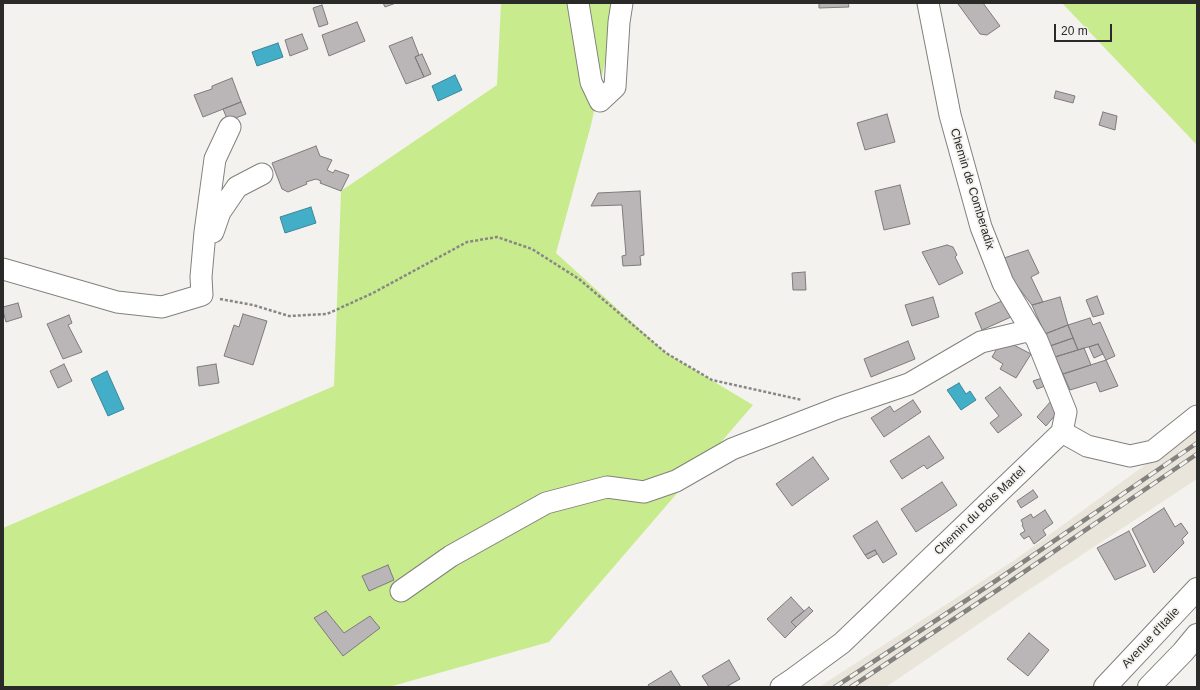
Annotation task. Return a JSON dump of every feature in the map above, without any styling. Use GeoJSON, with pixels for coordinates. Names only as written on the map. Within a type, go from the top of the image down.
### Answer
{"type":"FeatureCollection","features":[{"type":"Feature","properties":{"kind":"main road","name":"Avenue d'Italie"},"geometry":{"type":"LineString","coordinates":[[1105,687],[1197,589]]}},
{"type":"Feature","properties":{"kind":"main road"},"geometry":{"type":"LineString","coordinates":[[1149,687],[1193,659],[1197,635]]}},
{"type":"Feature","properties":{"kind":"main road"},"geometry":{"type":"LineString","coordinates":[[1152,637],[1193,659]]}},
{"type":"Feature","properties":{"kind":"street"},"geometry":{"type":"LineString","coordinates":[[578,3],[591,82],[600,101],[615,87],[619,22],[622,3]]}},
{"type":"Feature","properties":{"kind":"street","name":"Chemin de Comberadix"},"geometry":{"type":"LineString","coordinates":[[928,3],[950,115],[981,227],[1003,283],[1037,340],[1066,412],[1062,432]]}},
{"type":"Feature","properties":{"kind":"street"},"geometry":{"type":"LineString","coordinates":[[201,286],[205,232],[215,158],[230,127]]}},
{"type":"Feature","properties":{"kind":"street"},"geometry":{"type":"LineString","coordinates":[[3,269],[116,302],[162,307],[201,286],[211,238],[220,212],[237,187],[262,174]]}},
{"type":"Feature","properties":{"kind":"street"},"geometry":{"type":"LineString","coordinates":[[401,591],[451,556],[546,502],[607,488],[644,492],[676,481],[732,449],[838,408],[909,384],[980,342],[1031,330]]}},
{"type":"Feature","properties":{"kind":"street"},"geometry":{"type":"LineString","coordinates":[[1062,432],[1087,446],[1130,456],[1153,451],[1197,416]]}},
{"type":"Feature","properties":{"kind":"street","name":"Chemin du Bois Martel"},"geometry":{"type":"LineString","coordinates":[[781,687],[793,680],[842,643],[1062,432]]}},
{"type":"Feature","properties":{"kind":"path"},"geometry":{"type":"LineString","coordinates":[[201,286],[223,300],[253,305],[289,316],[327,314],[373,293],[467,242],[497,237],[532,249],[579,279],[666,353],[712,380],[838,408]]}},
{"type":"Feature","properties":{"kind":"shaded area"},"geometry":{"type":"Polygon","coordinates":[[[1197,427],[1197,479],[1024,593],[886,687],[819,687],[1019,557],[1197,427]]]}},
{"type":"Feature","properties":{"kind":"green space"},"geometry":{"type":"Polygon","coordinates":[[[501,3],[618,3],[591,125],[556,253],[666,353],[753,405],[549,642],[389,687],[3,687],[3,528],[334,386],[341,191],[497,85],[501,3]]]}},
{"type":"Feature","properties":{"kind":"green space"},"geometry":{"type":"Polygon","coordinates":[[[1062,3],[1197,3],[1197,145],[1062,3]]]}},
{"type":"Feature","properties":{"kind":"water"},"geometry":{"type":"Polygon","coordinates":[[[278,43],[283,57],[257,66],[252,52],[278,43]]]}},
{"type":"Feature","properties":{"kind":"water"},"geometry":{"type":"Polygon","coordinates":[[[455,75],[462,90],[438,101],[432,86],[455,75]]]}},
{"type":"Feature","properties":{"kind":"water"},"geometry":{"type":"Polygon","coordinates":[[[311,207],[316,223],[285,233],[280,217],[311,207]]]}},
{"type":"Feature","properties":{"kind":"water"},"geometry":{"type":"Polygon","coordinates":[[[107,371],[124,409],[108,416],[91,379],[107,371]]]}},
{"type":"Feature","properties":{"kind":"water"},"geometry":{"type":"Polygon","coordinates":[[[959,383],[966,394],[970,391],[976,400],[961,410],[947,390],[959,383]]]}},
{"type":"Feature","properties":{"kind":"building"},"geometry":{"type":"Polygon","coordinates":[[[383,3],[396,3],[385,7],[383,3]]]}},
{"type":"Feature","properties":{"kind":"building"},"geometry":{"type":"Polygon","coordinates":[[[819,3],[848,3],[849,7],[819,8],[819,3]]]}},
{"type":"Feature","properties":{"kind":"building"},"geometry":{"type":"Polygon","coordinates":[[[983,3],[1000,26],[987,35],[980,34],[958,4],[983,3]]]}},
{"type":"Feature","properties":{"kind":"building"},"geometry":{"type":"Polygon","coordinates":[[[322,5],[328,24],[319,27],[313,8],[322,5]]]}},
{"type":"Feature","properties":{"kind":"building"},"geometry":{"type":"Polygon","coordinates":[[[357,22],[365,41],[329,56],[322,35],[357,22]]]}},
{"type":"Feature","properties":{"kind":"building"},"geometry":{"type":"Polygon","coordinates":[[[302,34],[308,49],[290,56],[285,40],[302,34]]]}},
{"type":"Feature","properties":{"kind":"building"},"geometry":{"type":"Polygon","coordinates":[[[412,37],[419,55],[415,57],[424,77],[406,84],[389,46],[412,37]]]}},
{"type":"Feature","properties":{"kind":"building"},"geometry":{"type":"Polygon","coordinates":[[[422,54],[431,74],[424,77],[415,57],[422,54]]]}},
{"type":"Feature","properties":{"kind":"building"},"geometry":{"type":"Polygon","coordinates":[[[232,78],[241,102],[203,117],[194,95],[212,89],[212,86],[232,78]]]}},
{"type":"Feature","properties":{"kind":"building"},"geometry":{"type":"Polygon","coordinates":[[[1056,91],[1075,96],[1073,103],[1054,98],[1056,91]]]}},
{"type":"Feature","properties":{"kind":"building"},"geometry":{"type":"Polygon","coordinates":[[[241,102],[246,114],[228,121],[223,109],[241,102]]]}},
{"type":"Feature","properties":{"kind":"building"},"geometry":{"type":"Polygon","coordinates":[[[1103,112],[1117,116],[1115,130],[1099,125],[1103,112]]]}},
{"type":"Feature","properties":{"kind":"building"},"geometry":{"type":"Polygon","coordinates":[[[887,114],[895,142],[865,150],[857,123],[887,114]]]}},
{"type":"Feature","properties":{"kind":"building"},"geometry":{"type":"Polygon","coordinates":[[[316,146],[320,156],[332,160],[327,170],[333,173],[335,170],[349,175],[341,191],[320,183],[321,181],[316,179],[306,182],[307,184],[288,192],[282,189],[272,163],[316,146]]]}},
{"type":"Feature","properties":{"kind":"building"},"geometry":{"type":"Polygon","coordinates":[[[900,185],[910,224],[884,230],[875,191],[900,185]]]}},
{"type":"Feature","properties":{"kind":"building"},"geometry":{"type":"Polygon","coordinates":[[[640,191],[644,255],[640,256],[641,265],[623,266],[622,256],[626,255],[622,205],[591,206],[598,193],[640,191]]]}},
{"type":"Feature","properties":{"kind":"building"},"geometry":{"type":"Polygon","coordinates":[[[947,245],[953,247],[957,255],[955,257],[963,273],[939,285],[922,252],[947,245]]]}},
{"type":"Feature","properties":{"kind":"building"},"geometry":{"type":"Polygon","coordinates":[[[1028,250],[1039,273],[1031,277],[1043,302],[1032,305],[1011,278],[1004,258],[1028,250]]]}},
{"type":"Feature","properties":{"kind":"building"},"geometry":{"type":"Polygon","coordinates":[[[805,272],[806,290],[793,290],[792,273],[805,272]]]}},
{"type":"Feature","properties":{"kind":"building"},"geometry":{"type":"Polygon","coordinates":[[[1097,296],[1104,314],[1093,317],[1086,300],[1097,296]]]}},
{"type":"Feature","properties":{"kind":"building"},"geometry":{"type":"Polygon","coordinates":[[[933,297],[939,317],[912,326],[905,305],[933,297]]]}},
{"type":"Feature","properties":{"kind":"building"},"geometry":{"type":"Polygon","coordinates":[[[1060,297],[1068,325],[1045,334],[1032,305],[1060,297]]]}},
{"type":"Feature","properties":{"kind":"building"},"geometry":{"type":"Polygon","coordinates":[[[1004,300],[1011,317],[982,330],[975,313],[1004,300]]]}},
{"type":"Feature","properties":{"kind":"building"},"geometry":{"type":"Polygon","coordinates":[[[18,303],[22,317],[6,322],[3,307],[18,303]]]}},
{"type":"Feature","properties":{"kind":"building"},"geometry":{"type":"Polygon","coordinates":[[[243,314],[267,321],[253,365],[224,356],[234,325],[239,327],[243,314]]]}},
{"type":"Feature","properties":{"kind":"building"},"geometry":{"type":"Polygon","coordinates":[[[69,315],[72,323],[68,325],[82,352],[63,359],[47,324],[69,315]]]}},
{"type":"Feature","properties":{"kind":"building"},"geometry":{"type":"Polygon","coordinates":[[[1090,318],[1093,325],[1100,322],[1115,356],[1106,360],[1098,344],[1078,350],[1068,325],[1090,318]]]}},
{"type":"Feature","properties":{"kind":"building"},"geometry":{"type":"Polygon","coordinates":[[[1068,325],[1073,338],[1050,346],[1045,334],[1068,325]]]}},
{"type":"Feature","properties":{"kind":"building"},"geometry":{"type":"Polygon","coordinates":[[[1073,338],[1078,350],[1055,357],[1050,346],[1073,338]]]}},
{"type":"Feature","properties":{"kind":"building"},"geometry":{"type":"Polygon","coordinates":[[[1002,340],[1031,354],[1016,378],[1000,369],[1003,364],[992,357],[1002,340]]]}},
{"type":"Feature","properties":{"kind":"building"},"geometry":{"type":"Polygon","coordinates":[[[908,341],[915,359],[871,377],[864,359],[908,341]]]}},
{"type":"Feature","properties":{"kind":"building"},"geometry":{"type":"Polygon","coordinates":[[[1098,344],[1103,354],[1094,358],[1089,347],[1098,344]]]}},
{"type":"Feature","properties":{"kind":"building"},"geometry":{"type":"Polygon","coordinates":[[[1084,348],[1091,365],[1063,374],[1055,357],[1084,348]]]}},
{"type":"Feature","properties":{"kind":"building"},"geometry":{"type":"Polygon","coordinates":[[[1106,360],[1118,386],[1100,392],[1096,382],[1070,390],[1063,374],[1106,360]]]}},
{"type":"Feature","properties":{"kind":"building"},"geometry":{"type":"Polygon","coordinates":[[[64,364],[72,381],[58,388],[50,371],[64,364]]]}},
{"type":"Feature","properties":{"kind":"building"},"geometry":{"type":"Polygon","coordinates":[[[216,364],[219,383],[199,386],[197,367],[216,364]]]}},
{"type":"Feature","properties":{"kind":"building"},"geometry":{"type":"Polygon","coordinates":[[[1042,378],[1045,386],[1037,389],[1033,381],[1042,378]]]}},
{"type":"Feature","properties":{"kind":"building"},"geometry":{"type":"Polygon","coordinates":[[[1000,387],[1022,415],[998,433],[990,423],[999,416],[985,398],[1000,387]]]}},
{"type":"Feature","properties":{"kind":"building"},"geometry":{"type":"Polygon","coordinates":[[[913,400],[921,412],[884,437],[871,418],[890,406],[894,412],[913,400]]]}},
{"type":"Feature","properties":{"kind":"building"},"geometry":{"type":"Polygon","coordinates":[[[1051,401],[1057,413],[1046,426],[1037,417],[1051,401]]]}},
{"type":"Feature","properties":{"kind":"building"},"geometry":{"type":"Polygon","coordinates":[[[929,436],[944,458],[927,469],[924,465],[902,479],[890,461],[929,436]]]}},
{"type":"Feature","properties":{"kind":"building"},"geometry":{"type":"Polygon","coordinates":[[[813,457],[829,479],[792,506],[776,484],[813,457]]]}},
{"type":"Feature","properties":{"kind":"building"},"geometry":{"type":"Polygon","coordinates":[[[942,482],[957,505],[916,532],[901,509],[942,482]]]}},
{"type":"Feature","properties":{"kind":"building"},"geometry":{"type":"Polygon","coordinates":[[[1033,490],[1038,497],[1021,508],[1017,501],[1033,490]]]}},
{"type":"Feature","properties":{"kind":"building"},"geometry":{"type":"Polygon","coordinates":[[[1164,508],[1175,527],[1181,523],[1188,533],[1182,539],[1184,543],[1154,573],[1132,529],[1164,508]]]}},
{"type":"Feature","properties":{"kind":"building"},"geometry":{"type":"Polygon","coordinates":[[[1045,510],[1053,523],[1043,530],[1046,535],[1034,544],[1029,536],[1024,539],[1020,534],[1025,531],[1021,520],[1031,514],[1033,518],[1045,510]]]}},
{"type":"Feature","properties":{"kind":"building"},"geometry":{"type":"Polygon","coordinates":[[[877,521],[897,554],[883,563],[875,550],[865,555],[853,536],[877,521]]]}},
{"type":"Feature","properties":{"kind":"building"},"geometry":{"type":"Polygon","coordinates":[[[1129,531],[1146,566],[1115,580],[1097,548],[1129,531]]]}},
{"type":"Feature","properties":{"kind":"building"},"geometry":{"type":"Polygon","coordinates":[[[875,550],[877,554],[868,559],[865,555],[875,550]]]}},
{"type":"Feature","properties":{"kind":"building"},"geometry":{"type":"Polygon","coordinates":[[[388,565],[394,580],[369,591],[362,576],[388,565]]]}},
{"type":"Feature","properties":{"kind":"building"},"geometry":{"type":"Polygon","coordinates":[[[791,597],[804,611],[791,622],[796,627],[785,638],[767,619],[791,597]]]}},
{"type":"Feature","properties":{"kind":"building"},"geometry":{"type":"Polygon","coordinates":[[[809,607],[813,611],[796,627],[791,622],[809,607]]]}},
{"type":"Feature","properties":{"kind":"building"},"geometry":{"type":"Polygon","coordinates":[[[326,611],[344,633],[370,616],[380,628],[343,656],[314,618],[326,611]]]}},
{"type":"Feature","properties":{"kind":"building"},"geometry":{"type":"Polygon","coordinates":[[[1029,633],[1049,650],[1028,676],[1007,659],[1029,633]]]}},
{"type":"Feature","properties":{"kind":"building"},"geometry":{"type":"Polygon","coordinates":[[[729,660],[740,679],[726,687],[709,687],[702,676],[729,660]]]}},
{"type":"Feature","properties":{"kind":"building"},"geometry":{"type":"Polygon","coordinates":[[[671,671],[681,687],[649,687],[648,685],[671,671]]]}},
{"type":"Feature","properties":{"kind":"railway"},"geometry":{"type":"LineString","coordinates":[[835,687],[994,582],[1197,443]]}},
{"type":"Feature","properties":{"kind":"railway"},"geometry":{"type":"LineString","coordinates":[[851,687],[999,589],[1197,454]]}}]}
